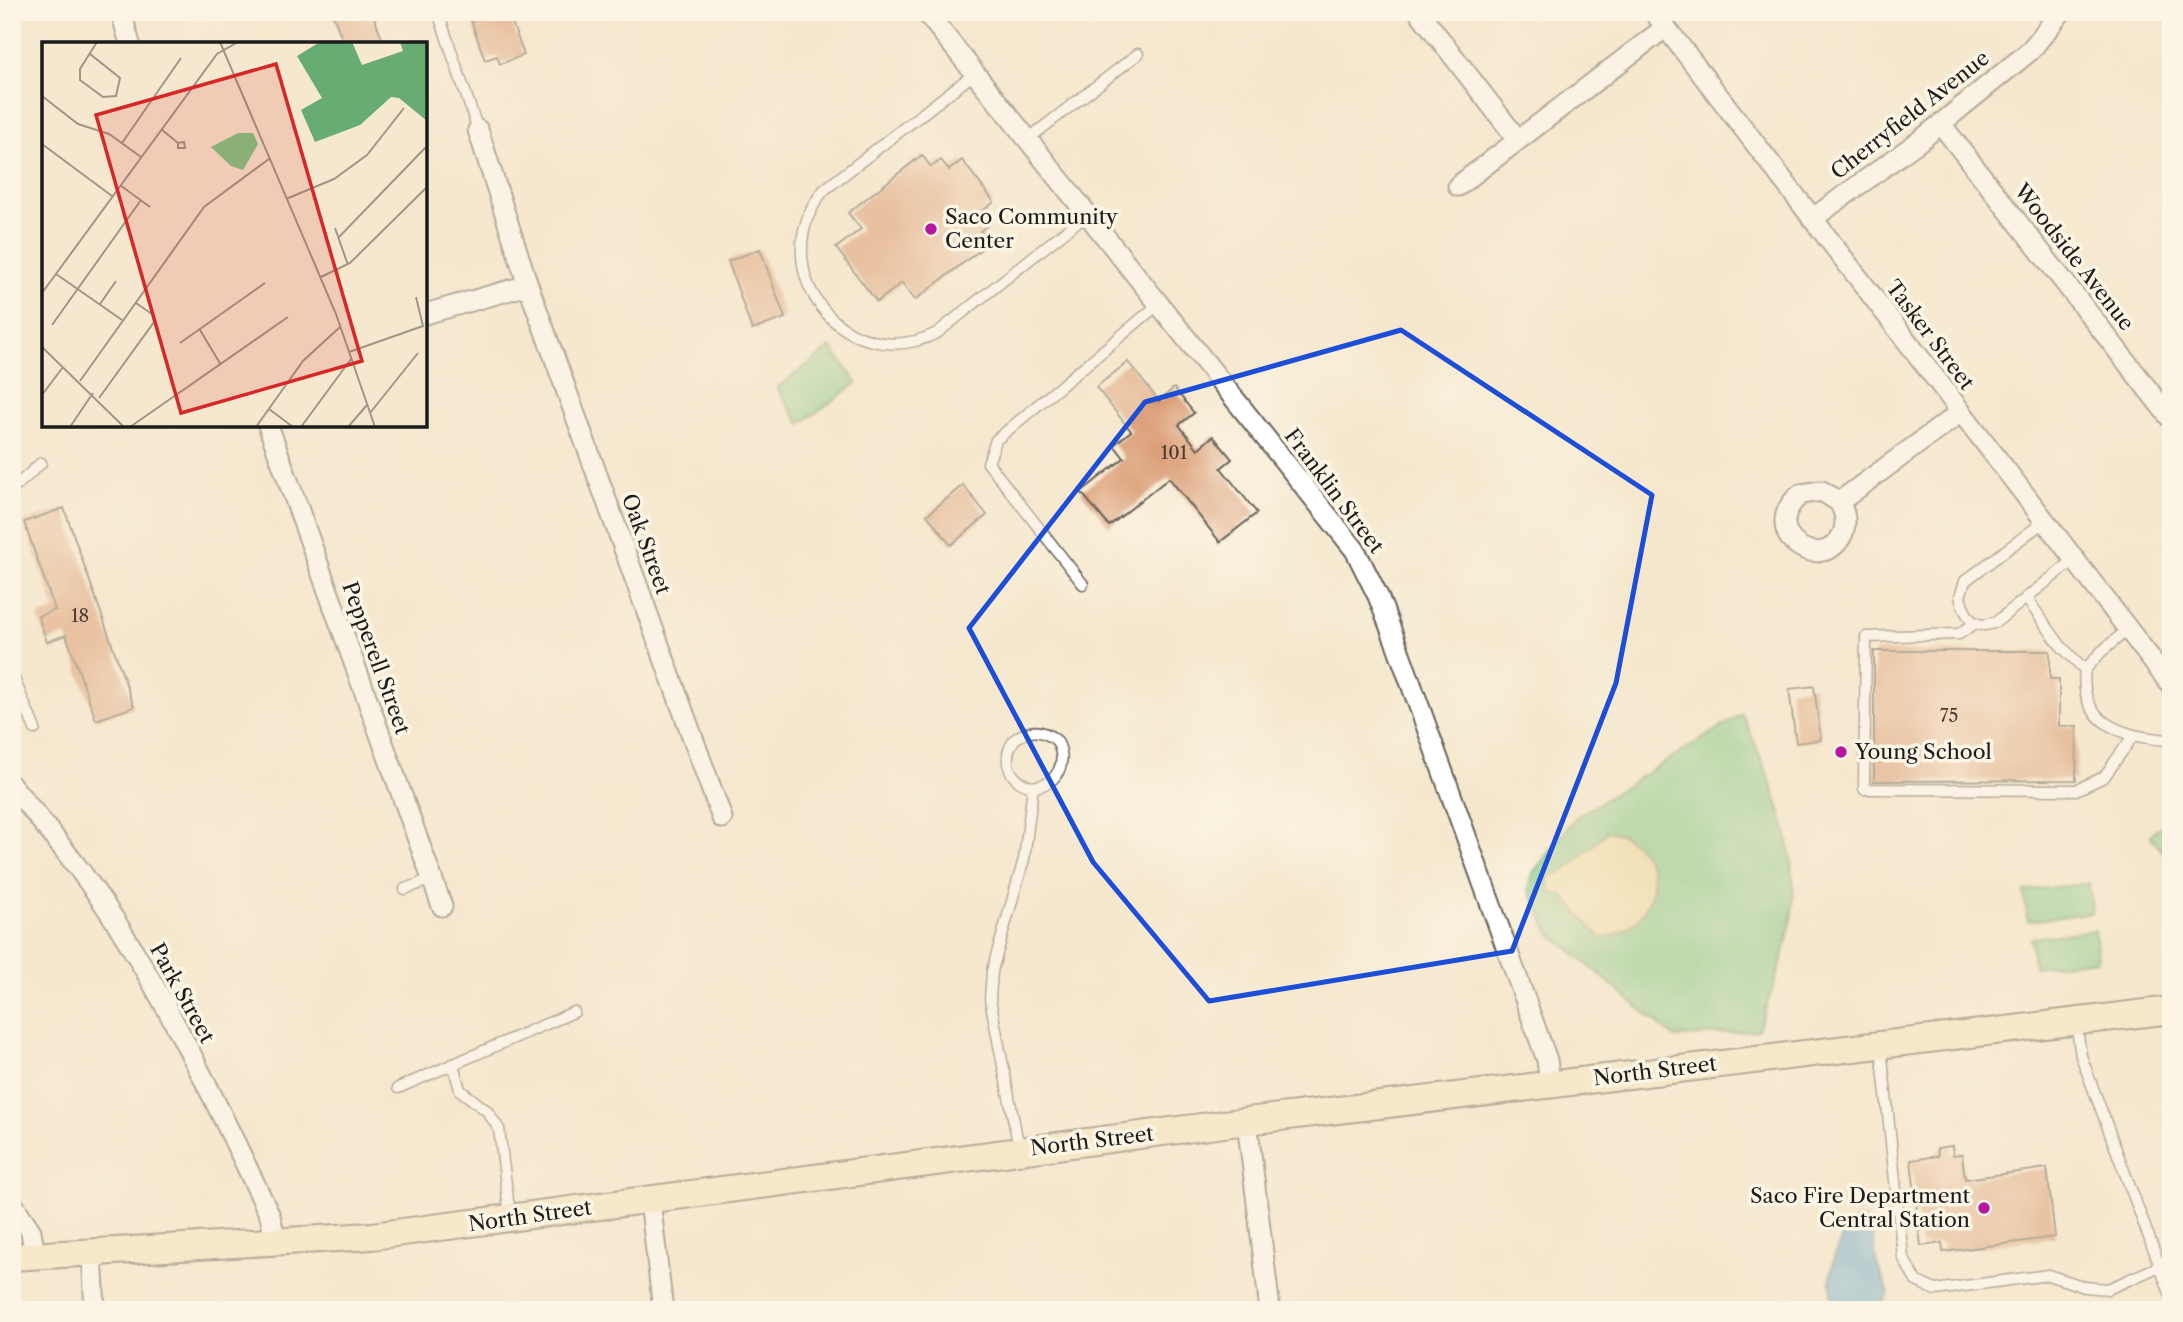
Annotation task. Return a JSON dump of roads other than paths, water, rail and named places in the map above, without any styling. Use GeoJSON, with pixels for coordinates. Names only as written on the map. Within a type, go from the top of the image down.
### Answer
{"type":"FeatureCollection","features":[{"type":"Feature","properties":{"kind":"main road","name":"North Street"},"geometry":{"type":"LineString","coordinates":[[24,1257],[372,1236],[511,1220],[1247,1121],[2171,1010]]}},
{"type":"Feature","properties":{"kind":"street"},"geometry":{"type":"LineString","coordinates":[[121,12],[129,42]]}},
{"type":"Feature","properties":{"kind":"street","name":"Franklin Street"},"geometry":{"type":"LineString","coordinates":[[926,12],[1329,516],[1365,570],[1403,662],[1543,1047],[1550,1084]]}},
{"type":"Feature","properties":{"kind":"street"},"geometry":{"type":"LineString","coordinates":[[1419,12],[1518,140]]}},
{"type":"Feature","properties":{"kind":"street","name":"Cherryfield Avenue"},"geometry":{"type":"LineString","coordinates":[[1812,219],[1941,124],[2030,51],[2061,12]]}},
{"type":"Feature","properties":{"kind":"street"},"geometry":{"type":"LineString","coordinates":[[1458,186],[1518,140],[1660,20]]}},
{"type":"Feature","properties":{"kind":"street","name":"Tasker Street"},"geometry":{"type":"LineString","coordinates":[[1660,20],[2171,685]]}},
{"type":"Feature","properties":{"kind":"street","name":"Woodside Avenue"},"geometry":{"type":"LineString","coordinates":[[1941,124],[2171,419]]}},
{"type":"Feature","properties":{"kind":"street","name":"Oak Street"},"geometry":{"type":"LineString","coordinates":[[478,130],[528,285],[722,818]]}},
{"type":"Feature","properties":{"kind":"street"},"geometry":{"type":"LineString","coordinates":[[427,313],[528,285]]}},
{"type":"Feature","properties":{"kind":"street"},"geometry":{"type":"LineString","coordinates":[[1839,502],[1961,412]]}},
{"type":"Feature","properties":{"kind":"street","name":"Pepperell Street"},"geometry":{"type":"LineString","coordinates":[[269,427],[442,906]]}},
{"type":"Feature","properties":{"kind":"street","name":"Park Street"},"geometry":{"type":"LineString","coordinates":[[12,786],[78,867],[157,991],[270,1216],[276,1242]]}},
{"type":"Feature","properties":{"kind":"street"},"geometry":{"type":"LineString","coordinates":[[1247,1121],[1270,1310]]}},
{"type":"Feature","properties":{"kind":"street"},"geometry":{"type":"LineString","coordinates":[[650,1200],[663,1310]]}},
{"type":"Feature","properties":{"kind":"street"},"geometry":{"type":"LineString","coordinates":[[12,1203],[31,1231],[24,1257]]}},
{"type":"Feature","properties":{"kind":"street"},"geometry":{"type":"LineString","coordinates":[[92,1253],[95,1310]]}},
{"type":"Feature","properties":{"kind":"lane"},"geometry":{"type":"LineString","coordinates":[[438,12],[478,130]]}},
{"type":"Feature","properties":{"kind":"lane"},"geometry":{"type":"LineString","coordinates":[[1028,139],[1138,54]]}},
{"type":"Feature","properties":{"kind":"lane"},"geometry":{"type":"LineString","coordinates":[[975,73],[824,190],[815,201],[805,225],[801,255],[808,286],[823,312],[862,337],[888,344],[923,340],[937,333],[1087,214]]}},
{"type":"Feature","properties":{"kind":"lane"},"geometry":{"type":"LineString","coordinates":[[1083,584],[988,463],[996,440],[1159,304]]}},
{"type":"Feature","properties":{"kind":"lane"},"geometry":{"type":"LineString","coordinates":[[12,490],[41,463]]}},
{"type":"Feature","properties":{"kind":"lane"},"geometry":{"type":"LineString","coordinates":[[1973,624],[1962,606],[1961,588],[2046,520]]}},
{"type":"Feature","properties":{"kind":"lane"},"geometry":{"type":"LineString","coordinates":[[2075,559],[1996,622],[1984,626],[1973,624],[1959,634],[1866,637],[1864,789],[2076,790],[2104,777],[2133,736]]}},
{"type":"Feature","properties":{"kind":"lane"},"geometry":{"type":"LineString","coordinates":[[2027,599],[2060,645],[2085,670]]}},
{"type":"Feature","properties":{"kind":"lane"},"geometry":{"type":"LineString","coordinates":[[2128,629],[2085,670],[2084,691],[2092,709],[2109,725],[2133,736],[2171,740]]}},
{"type":"Feature","properties":{"kind":"lane"},"geometry":{"type":"LineString","coordinates":[[12,674],[35,729]]}},
{"type":"Feature","properties":{"kind":"lane"},"geometry":{"type":"LineString","coordinates":[[1031,731],[1041,731],[1057,741],[1063,760],[1057,776],[1042,786],[1033,787],[1017,781],[1011,774],[1007,757],[1014,740],[1031,731]]}},
{"type":"Feature","properties":{"kind":"lane"},"geometry":{"type":"LineString","coordinates":[[1020,1150],[990,999],[995,959],[1024,859],[1033,787]]}},
{"type":"Feature","properties":{"kind":"lane"},"geometry":{"type":"LineString","coordinates":[[405,889],[432,879]]}},
{"type":"Feature","properties":{"kind":"lane"},"geometry":{"type":"LineString","coordinates":[[398,1088],[574,1012]]}},
{"type":"Feature","properties":{"kind":"lane"},"geometry":{"type":"LineString","coordinates":[[2075,1020],[2081,1056],[2171,1296]]}},
{"type":"Feature","properties":{"kind":"lane"},"geometry":{"type":"LineString","coordinates":[[1880,1043],[1903,1257],[1909,1272],[1921,1286],[1941,1290],[2048,1275],[2085,1287],[2108,1289],[2160,1266]]}},
{"type":"Feature","properties":{"kind":"lane"},"geometry":{"type":"LineString","coordinates":[[453,1064],[460,1090],[487,1111],[499,1129],[511,1220]]}},
{"type":"Feature","properties":{"kind":"water"},"geometry":{"type":"Polygon","coordinates":[[[1862,1219],[1871,1227],[1877,1264],[1889,1293],[1878,1310],[1836,1310],[1832,1299],[1832,1265],[1849,1223],[1862,1219]]]}},
{"type":"Feature","properties":{"kind":"place","name":"Saco Community Center"},"geometry":{"type":"Point","coordinates":[931,229]}},
{"type":"Feature","properties":{"kind":"place","name":"Young School"},"geometry":{"type":"Point","coordinates":[1841,752]}},
{"type":"Feature","properties":{"kind":"place","name":"Saco Fire Department Central Station"},"geometry":{"type":"Point","coordinates":[1984,1208]}}]}
